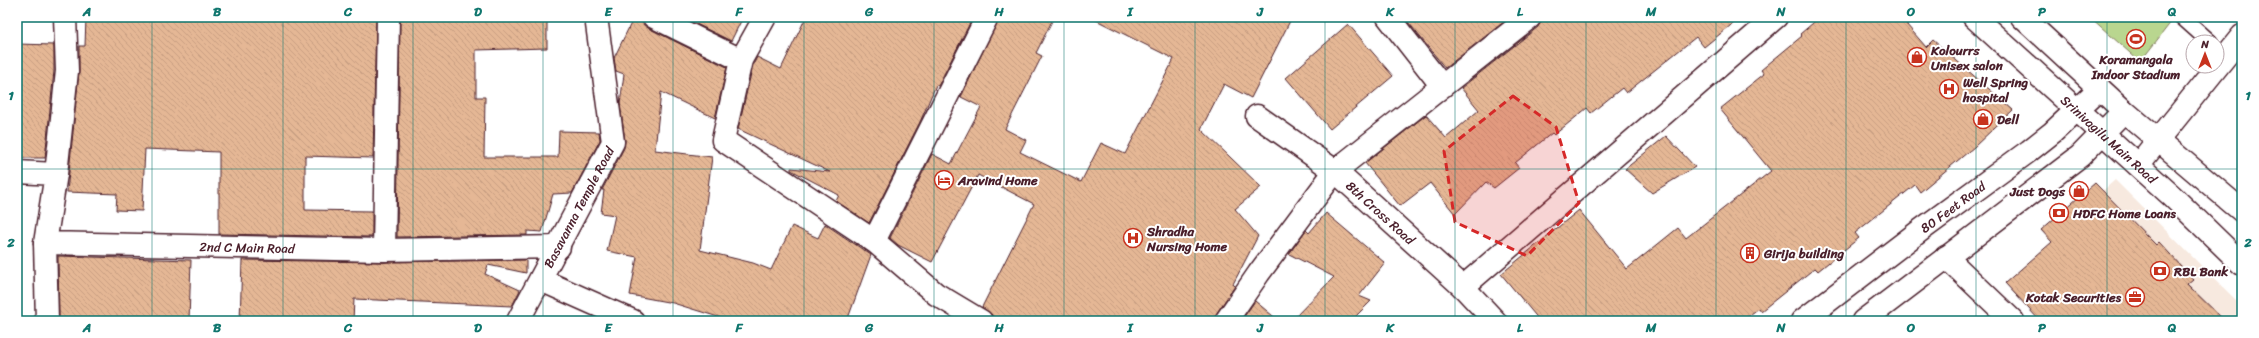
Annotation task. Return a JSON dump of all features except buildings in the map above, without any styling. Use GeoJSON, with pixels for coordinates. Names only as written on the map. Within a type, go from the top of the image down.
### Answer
{"type":"FeatureCollection","features":[{"type":"Feature","properties":{"kind":"street"},"geometry":{"type":"LineString","coordinates":[[46,321],[45,243],[56,174],[67,71],[65,17]]}},
{"type":"Feature","properties":{"kind":"street"},"geometry":{"type":"LineString","coordinates":[[384,250],[388,17]]}},
{"type":"Feature","properties":{"kind":"street","name":"Basavanna Temple Road"},"geometry":{"type":"LineString","coordinates":[[518,321],[559,248],[613,142],[596,17]]}},
{"type":"Feature","properties":{"kind":"street"},"geometry":{"type":"LineString","coordinates":[[654,17],[741,60]]}},
{"type":"Feature","properties":{"kind":"street"},"geometry":{"type":"LineString","coordinates":[[765,17],[741,60],[723,140],[874,241],[936,294],[981,321]]}},
{"type":"Feature","properties":{"kind":"street"},"geometry":{"type":"LineString","coordinates":[[874,241],[987,17]]}},
{"type":"Feature","properties":{"kind":"street"},"geometry":{"type":"LineString","coordinates":[[1388,17],[1442,86]]}},
{"type":"Feature","properties":{"kind":"street"},"geometry":{"type":"LineString","coordinates":[[1226,321],[1259,273],[1335,171],[1530,17]]}},
{"type":"Feature","properties":{"kind":"street"},"geometry":{"type":"LineString","coordinates":[[1463,287],[1776,17]]}},
{"type":"Feature","properties":{"kind":"street","name":"Srinivagilu Main Road"},"geometry":{"type":"LineString","coordinates":[[1974,17],[2138,165],[2242,264]]}},
{"type":"Feature","properties":{"kind":"street"},"geometry":{"type":"LineString","coordinates":[[2022,17],[2099,89],[2242,211]]}},
{"type":"Feature","properties":{"kind":"street"},"geometry":{"type":"LineString","coordinates":[[2225,45],[2242,36]]}},
{"type":"Feature","properties":{"kind":"street"},"geometry":{"type":"LineString","coordinates":[[2138,165],[2201,74]]}},
{"type":"Feature","properties":{"kind":"street","name":"80 Feet Road"},"geometry":{"type":"LineString","coordinates":[[1802,321],[1921,230],[2029,151],[2099,89]]}},
{"type":"Feature","properties":{"kind":"street"},"geometry":{"type":"LineString","coordinates":[[1863,321],[2080,156],[2124,111]]}},
{"type":"Feature","properties":{"kind":"street","name":"8th Cross Road"},"geometry":{"type":"LineString","coordinates":[[1257,116],[1335,171],[1463,287],[1495,321]]}},
{"type":"Feature","properties":{"kind":"street"},"geometry":{"type":"LineString","coordinates":[[17,172],[56,174]]}},
{"type":"Feature","properties":{"kind":"street","name":"2nd C Main Road"},"geometry":{"type":"LineString","coordinates":[[45,243],[384,250],[559,248]]}},
{"type":"Feature","properties":{"kind":"street"},"geometry":{"type":"LineString","coordinates":[[1946,257],[2013,321]]}},
{"type":"Feature","properties":{"kind":"street"},"geometry":{"type":"LineString","coordinates":[[541,280],[633,321]]}},
{"type":"Feature","properties":{"kind":"lane"},"geometry":{"type":"LineString","coordinates":[[2182,17],[2201,34]]}},
{"type":"Feature","properties":{"kind":"highlighted area"},"geometry":{"type":"Polygon","coordinates":[[[1513,96],[1556,127],[1579,203],[1527,256],[1455,222],[1444,151],[1513,96]]]}},
{"type":"Feature","properties":{"kind":"shaded area"},"geometry":{"type":"Polygon","coordinates":[[[2115,180],[2242,306],[2242,321],[2129,321],[2049,238],[2115,180]]]}},
{"type":"Feature","properties":{"kind":"green space","name":"Koramangala Indoor Stadium"},"geometry":{"type":"Polygon","coordinates":[[[2090,17],[2175,17],[2140,62],[2090,17]]]}},
{"type":"Feature","properties":{"kind":"place","name":"Koramangala Indoor Stadium"},"geometry":{"type":"Point","coordinates":[2136,39]}},
{"type":"Feature","properties":{"kind":"place","name":"Kolourrs Unisex salon"},"geometry":{"type":"Point","coordinates":[1917,57]}},
{"type":"Feature","properties":{"kind":"place","name":"Well Spring hospital"},"geometry":{"type":"Point","coordinates":[1949,89]}},
{"type":"Feature","properties":{"kind":"place","name":"Dell"},"geometry":{"type":"Point","coordinates":[1983,119]}},
{"type":"Feature","properties":{"kind":"place","name":"Aravind Home"},"geometry":{"type":"Point","coordinates":[944,180]}},
{"type":"Feature","properties":{"kind":"place","name":"Just Dogs"},"geometry":{"type":"Point","coordinates":[2079,191]}},
{"type":"Feature","properties":{"kind":"place","name":"HDFC Home Loans"},"geometry":{"type":"Point","coordinates":[2059,213]}},
{"type":"Feature","properties":{"kind":"place","name":"Shradha Nursing Home"},"geometry":{"type":"Point","coordinates":[1133,238]}},
{"type":"Feature","properties":{"kind":"place","name":"Girija building"},"geometry":{"type":"Point","coordinates":[1750,253]}},
{"type":"Feature","properties":{"kind":"place","name":"RBL Bank"},"geometry":{"type":"Point","coordinates":[2160,271]}},
{"type":"Feature","properties":{"kind":"place","name":"Kotak Securities"},"geometry":{"type":"Point","coordinates":[2135,297]}}]}
